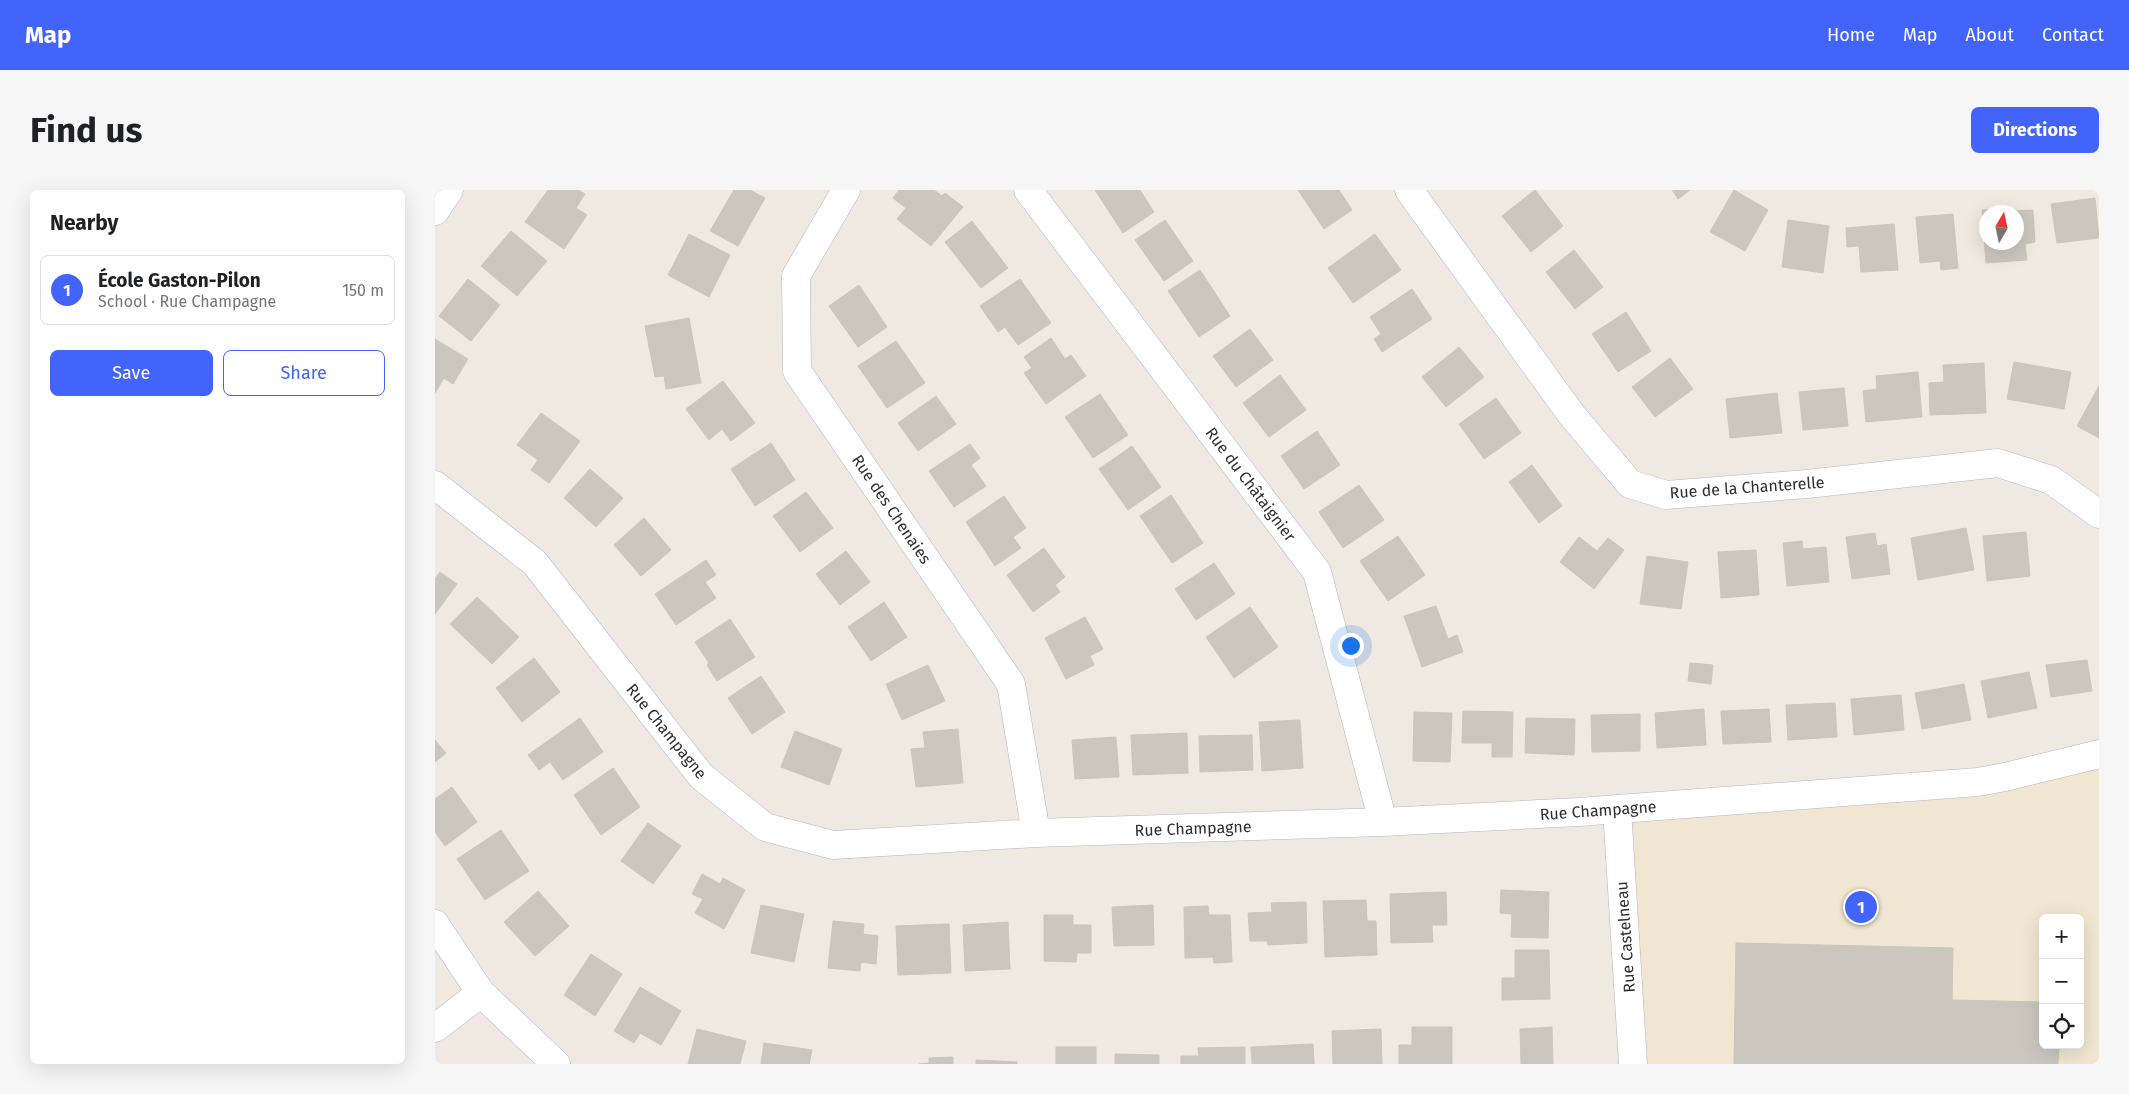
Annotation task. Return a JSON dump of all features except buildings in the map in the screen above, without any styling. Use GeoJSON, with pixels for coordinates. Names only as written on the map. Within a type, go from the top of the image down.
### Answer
{"type":"FeatureCollection","features":[{"type":"Feature","properties":{"kind":"street","name":"Rue des Chenaies"},"geometry":{"type":"LineString","coordinates":[[846,190],[796,276],[797,371],[1011,684],[1036,833]]}},
{"type":"Feature","properties":{"kind":"street","name":"Rue du Châtaignier"},"geometry":{"type":"LineString","coordinates":[[1028,190],[1317,572],[1383,822]]}},
{"type":"Feature","properties":{"kind":"street","name":"Rue de la Chanterelle"},"geometry":{"type":"LineString","coordinates":[[1409,190],[1571,414],[1630,484],[1666,495],[1807,484],[1998,464],[2051,480],[2099,514]]}},
{"type":"Feature","properties":{"kind":"street","name":"Rue Champagne"},"geometry":{"type":"LineString","coordinates":[[435,485],[535,563],[701,776],[765,827],[833,845],[1036,833],[1383,822],[1617,809],[1978,782],[2005,778],[2099,754]]}},
{"type":"Feature","properties":{"kind":"street","name":"Rue Castelneau"},"geometry":{"type":"LineString","coordinates":[[1617,809],[1633,1064]]}},
{"type":"Feature","properties":{"kind":"street"},"geometry":{"type":"LineString","coordinates":[[435,924],[481,993],[555,1064]]}},
{"type":"Feature","properties":{"kind":"street"},"geometry":{"type":"LineString","coordinates":[[435,1028],[481,993]]}},
{"type":"Feature","properties":{"kind":"shaded area"},"geometry":{"type":"Polygon","coordinates":[[[2099,754],[2099,1064],[1633,1064],[1617,809],[1978,782],[2099,754]]]}},
{"type":"Feature","properties":{"kind":"place","name":"École Gaston-Pilon"},"geometry":{"type":"Point","coordinates":[1861,907]}}]}
